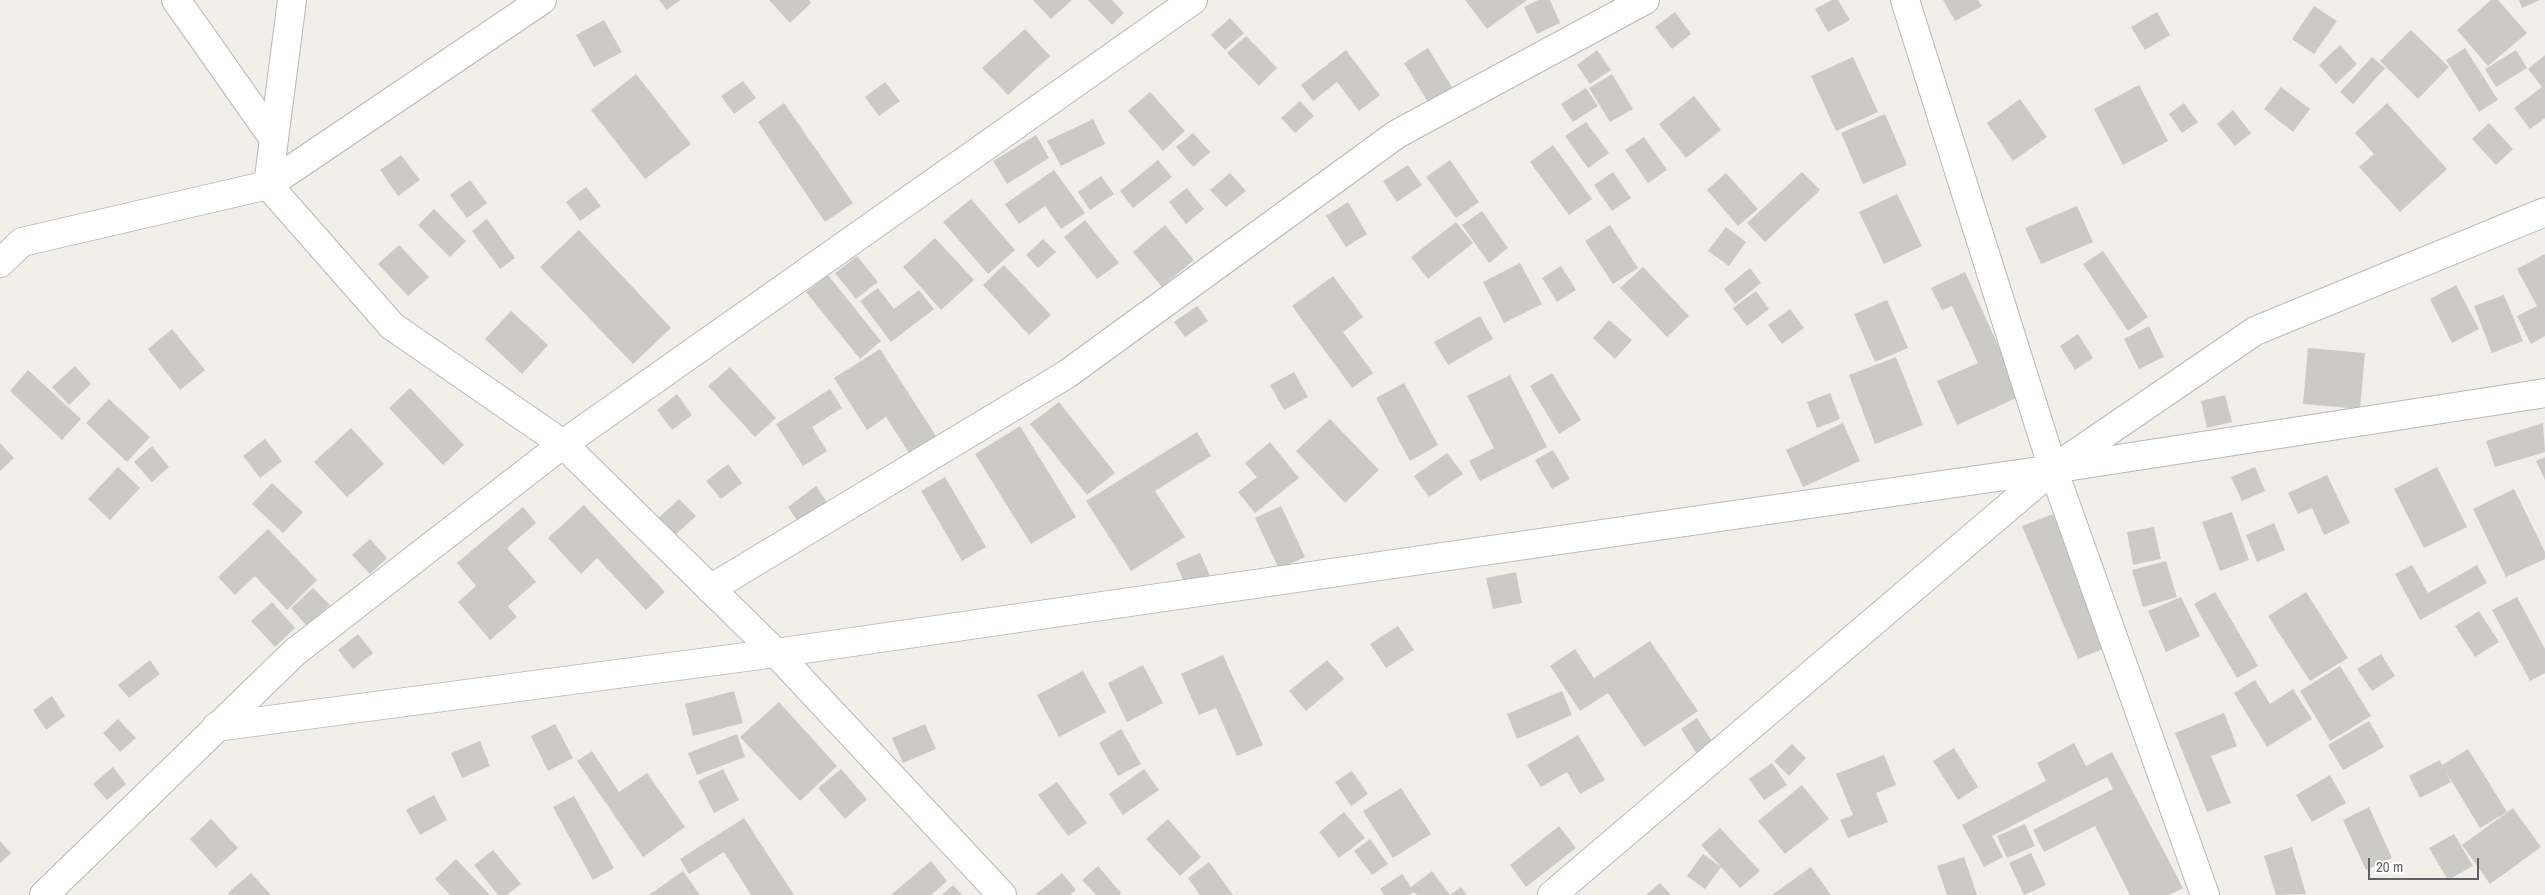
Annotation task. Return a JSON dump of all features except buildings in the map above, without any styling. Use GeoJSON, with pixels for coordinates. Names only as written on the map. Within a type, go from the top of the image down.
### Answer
{"type":"FeatureCollection","features":[{"type":"Feature","properties":{"kind":"street"},"geometry":{"type":"LineString","coordinates":[[176,0],[274,139]]}},
{"type":"Feature","properties":{"kind":"street"},"geometry":{"type":"LineString","coordinates":[[292,0],[268,185],[392,326],[563,444],[776,653],[1002,895]]}},
{"type":"Feature","properties":{"kind":"street"},"geometry":{"type":"LineString","coordinates":[[0,263],[22,242],[268,185],[542,0]]}},
{"type":"Feature","properties":{"kind":"street"},"geometry":{"type":"LineString","coordinates":[[44,895],[295,652],[563,444],[1193,0]]}},
{"type":"Feature","properties":{"kind":"street"},"geometry":{"type":"LineString","coordinates":[[710,589],[1068,374],[1397,134],[1645,0]]}},
{"type":"Feature","properties":{"kind":"street"},"geometry":{"type":"LineString","coordinates":[[1905,0],[2052,468],[2205,895]]}},
{"type":"Feature","properties":{"kind":"street"},"geometry":{"type":"LineString","coordinates":[[1552,895],[2052,468],[2255,331],[2545,212]]}},
{"type":"Feature","properties":{"kind":"street"},"geometry":{"type":"LineString","coordinates":[[216,728],[776,653],[2052,468],[2545,393]]}}]}
